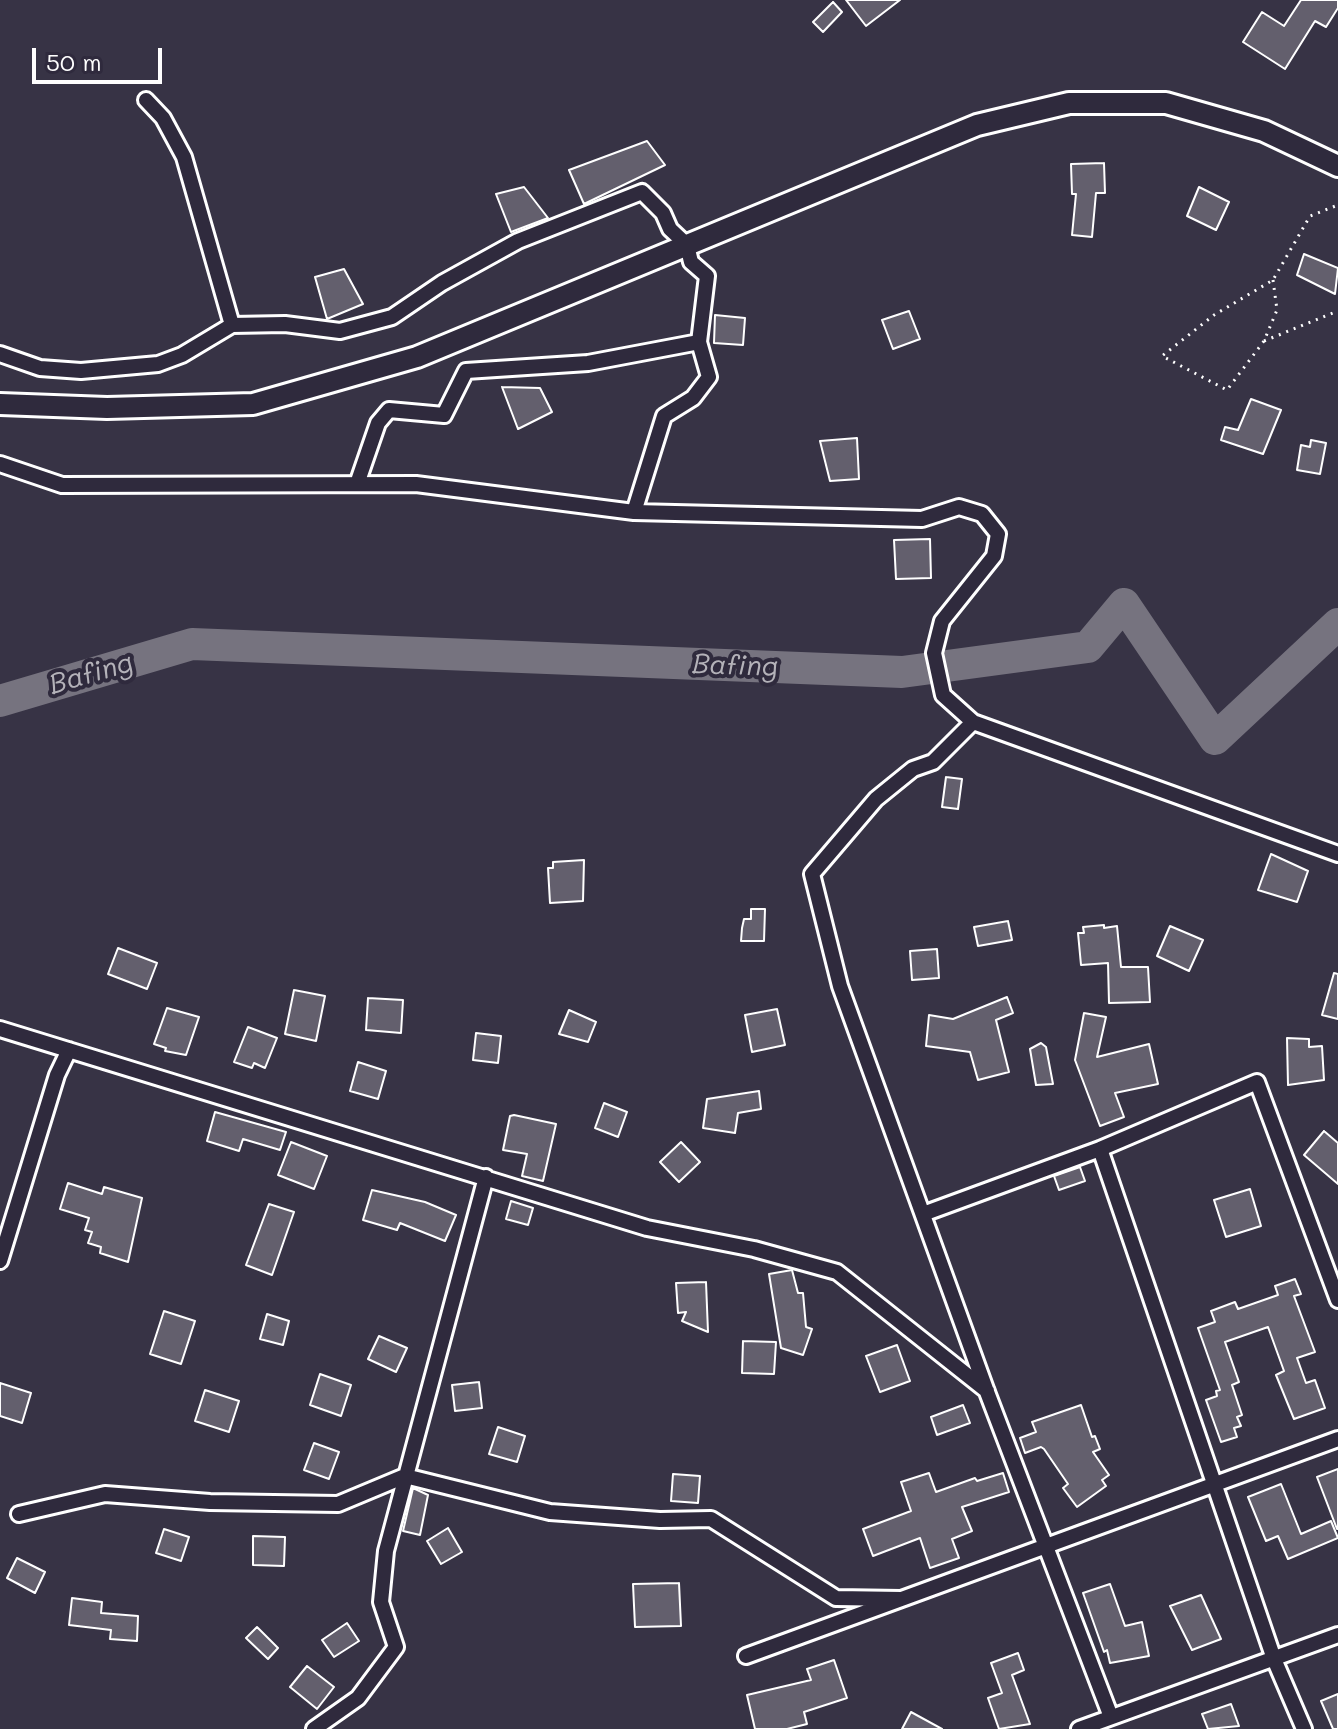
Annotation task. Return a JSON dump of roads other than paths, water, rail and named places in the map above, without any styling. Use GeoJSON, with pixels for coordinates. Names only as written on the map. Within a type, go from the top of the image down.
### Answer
{"type":"FeatureCollection","features":[{"type":"Feature","properties":{"kind":"main road"},"geometry":{"type":"LineString","coordinates":[[0,404],[107,408],[253,404],[417,357],[977,125],[1069,103],[1166,103],[1264,131],[1338,166]]}},
{"type":"Feature","properties":{"kind":"street"},"geometry":{"type":"LineString","coordinates":[[146,100],[163,118],[184,157],[232,325]]}},
{"type":"Feature","properties":{"kind":"street"},"geometry":{"type":"LineString","coordinates":[[0,354],[40,368],[81,371],[158,364],[182,355],[232,325],[285,324],[340,331],[392,317],[442,283],[518,241],[642,192],[687,245],[691,262],[707,276],[699,342],[709,377],[693,398],[664,416],[634,512]]}},
{"type":"Feature","properties":{"kind":"street"},"geometry":{"type":"LineString","coordinates":[[357,484],[378,423],[389,410],[444,415],[466,371],[588,363],[699,342]]}},
{"type":"Feature","properties":{"kind":"street"},"geometry":{"type":"LineString","coordinates":[[0,464],[62,485],[416,484],[634,512],[922,519],[959,507],[982,514],[998,534],[994,556],[942,621],[934,653],[943,695],[973,722],[1338,854]]}},
{"type":"Feature","properties":{"kind":"street"},"geometry":{"type":"LineString","coordinates":[[973,722],[933,762],[913,769],[876,799],[812,874],[840,986],[987,1392],[1111,1717]]}},
{"type":"Feature","properties":{"kind":"street"},"geometry":{"type":"LineString","coordinates":[[0,1029],[647,1228],[754,1249],[837,1272],[987,1392]]}},
{"type":"Feature","properties":{"kind":"street"},"geometry":{"type":"LineString","coordinates":[[0,1261],[57,1075],[69,1050]]}},
{"type":"Feature","properties":{"kind":"street"},"geometry":{"type":"LineString","coordinates":[[923,1214],[1100,1149],[1257,1082],[1338,1300]]}},
{"type":"Feature","properties":{"kind":"street"},"geometry":{"type":"LineString","coordinates":[[1100,1149],[1217,1483],[1274,1659],[1304,1729]]}},
{"type":"Feature","properties":{"kind":"street"},"geometry":{"type":"LineString","coordinates":[[314,1729],[358,1698],[396,1647],[381,1602],[386,1551],[486,1177]]}},
{"type":"Feature","properties":{"kind":"street"},"geometry":{"type":"LineString","coordinates":[[746,1656],[1338,1439]]}},
{"type":"Feature","properties":{"kind":"street"},"geometry":{"type":"LineString","coordinates":[[19,1514],[105,1494],[210,1502],[338,1504],[405,1476],[550,1512],[660,1520],[711,1519],[836,1598],[901,1599]]}},
{"type":"Feature","properties":{"kind":"street"},"geometry":{"type":"LineString","coordinates":[[1087,1727],[1338,1635]]}},
{"type":"Feature","properties":{"kind":"waterway","name":"Bafing"},"geometry":{"type":"LineString","coordinates":[[0,701],[192,644],[902,672],[1088,647],[1124,604],[1215,739],[1338,624]]}}]}
